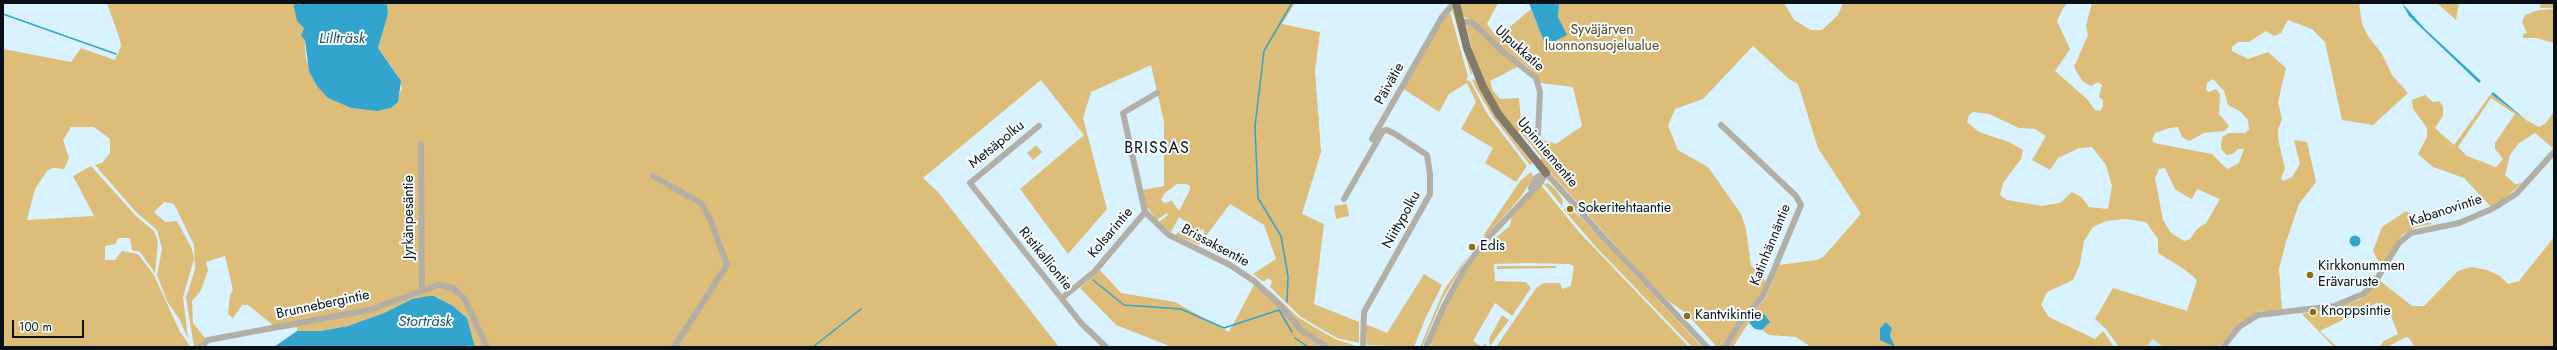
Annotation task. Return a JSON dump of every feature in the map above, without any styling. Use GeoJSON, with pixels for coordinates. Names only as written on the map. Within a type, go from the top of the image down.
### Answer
{"type":"FeatureCollection","features":[{"type":"Feature","properties":{"kind":"main road","name":"Upinniementie"},"geometry":{"type":"LineString","coordinates":[[1455,3],[1473,65],[1490,100],[1518,140],[1546,173]]}},
{"type":"Feature","properties":{"kind":"street","name":"Päivätie"},"geometry":{"type":"LineString","coordinates":[[1354,179],[1352,174],[1409,74],[1446,10],[1455,3]]}},
{"type":"Feature","properties":{"kind":"street","name":"Ulpukkatie"},"geometry":{"type":"LineString","coordinates":[[1460,21],[1469,21],[1476,25],[1502,51],[1536,78],[1540,92],[1538,134]]}},
{"type":"Feature","properties":{"kind":"street","name":"Kolsarintie"},"geometry":{"type":"LineString","coordinates":[[1062,298],[1094,272],[1145,212],[1123,114],[1157,93]]}},
{"type":"Feature","properties":{"kind":"street","name":"Katinhännäntie"},"geometry":{"type":"LineString","coordinates":[[1721,125],[1796,196],[1800,205],[1763,296],[1739,324],[1726,347]]}},
{"type":"Feature","properties":{"kind":"street","name":"Metsäpolku"},"geometry":{"type":"LineString","coordinates":[[970,183],[1040,126]]}},
{"type":"Feature","properties":{"kind":"street","name":"Niittypolku"},"geometry":{"type":"LineString","coordinates":[[1344,199],[1381,133],[1387,130],[1426,153],[1431,184],[1430,195],[1364,312],[1363,347]]}},
{"type":"Feature","properties":{"kind":"street","name":"Jyrkänpesäntie"},"geometry":{"type":"LineString","coordinates":[[421,144],[422,289]]}},
{"type":"Feature","properties":{"kind":"street","name":"Kabanovintie"},"geometry":{"type":"LineString","coordinates":[[2223,347],[2239,327],[2258,316],[2334,306],[2363,294],[2375,282],[2400,243],[2412,232],[2459,223],[2492,209],[2516,194],[2554,152]]}},
{"type":"Feature","properties":{"kind":"street"},"geometry":{"type":"LineString","coordinates":[[1426,347],[1444,306],[1464,269],[1486,240],[1527,194],[1537,178],[1546,173]]}},
{"type":"Feature","properties":{"kind":"street","name":"Upinniementie"},"geometry":{"type":"LineString","coordinates":[[1546,173],[1607,241],[1707,347]]}},
{"type":"Feature","properties":{"kind":"street"},"geometry":{"type":"LineString","coordinates":[[653,176],[700,203],[710,219],[728,265],[674,347]]}},
{"type":"Feature","properties":{"kind":"street","name":"Ristikalliontie"},"geometry":{"type":"LineString","coordinates":[[970,183],[1085,327],[1106,347]]}},
{"type":"Feature","properties":{"kind":"street","name":"Brissaksentie"},"geometry":{"type":"LineString","coordinates":[[1145,212],[1169,235],[1230,266],[1254,281],[1277,302],[1302,331],[1327,347]]}},
{"type":"Feature","properties":{"kind":"street","name":"Brunnebergintie"},"geometry":{"type":"LineString","coordinates":[[200,347],[208,340],[369,310],[422,289],[438,285],[456,290],[467,303],[487,347]]}},
{"type":"Feature","properties":{"kind":"shaded area"},"geometry":{"type":"Polygon","coordinates":[[[2153,339],[2163,347],[2146,347],[2153,339]]]}},
{"type":"Feature","properties":{"kind":"green space"},"geometry":{"type":"Polygon","coordinates":[[[107,3],[293,3],[304,28],[306,59],[314,80],[328,98],[351,108],[377,111],[391,108],[398,102],[398,97],[402,88],[396,73],[378,48],[388,14],[387,3],[1295,3],[1282,24],[1320,32],[1315,70],[1321,152],[1302,214],[1324,224],[1314,304],[1359,322],[1359,343],[1337,338],[1301,317],[1270,287],[1272,281],[1268,278],[1265,281],[1262,281],[1253,274],[1276,259],[1264,225],[1230,204],[1199,245],[1175,235],[1179,232],[1194,240],[1204,236],[1204,229],[1194,232],[1188,223],[1179,217],[1171,232],[1159,222],[1168,215],[1167,213],[1157,220],[1148,208],[1146,209],[1142,190],[1164,186],[1164,122],[1151,65],[1091,92],[1083,118],[1107,209],[1068,254],[1020,189],[1084,135],[1041,80],[923,178],[938,192],[1059,347],[475,347],[467,318],[453,306],[434,296],[412,299],[384,313],[348,326],[315,332],[297,331],[297,327],[279,330],[248,305],[242,305],[233,318],[228,314],[230,295],[233,290],[225,256],[206,262],[208,270],[205,279],[200,292],[192,301],[193,323],[206,339],[199,347],[194,347],[186,298],[195,269],[194,245],[174,204],[164,202],[154,212],[165,222],[177,221],[192,249],[194,259],[183,297],[188,339],[180,320],[167,301],[157,275],[162,249],[157,230],[136,212],[95,165],[102,163],[110,153],[110,139],[94,127],[71,127],[63,140],[69,158],[64,169],[53,168],[47,171],[35,189],[27,220],[94,216],[73,176],[91,166],[136,216],[154,231],[158,242],[155,273],[140,252],[132,250],[130,238],[118,238],[116,244],[105,246],[105,260],[115,260],[122,251],[138,254],[154,275],[180,332],[191,347],[3,347],[3,49],[71,62],[81,48],[115,60],[121,46],[107,3]],[[1177,184],[1165,193],[1161,200],[1164,203],[1172,201],[1179,211],[1190,190],[1190,186],[1186,184],[1177,184]]]}},
{"type":"Feature","properties":{"kind":"green space","name":"Syväjärven luonnonsuojelualue"},"geometry":{"type":"Polygon","coordinates":[[[1460,3],[1498,3],[1487,24],[1495,35],[1499,36],[1531,9],[1544,42],[1550,43],[1566,35],[1558,17],[1559,3],[1784,3],[1794,20],[1811,30],[1822,30],[1838,15],[1843,3],[2068,3],[2063,8],[2057,21],[2070,49],[2055,71],[2087,99],[2095,110],[2100,111],[2103,107],[2103,100],[2099,97],[2102,85],[2098,82],[2091,86],[2082,81],[2074,67],[2088,35],[2086,26],[2092,3],[2359,3],[2362,24],[2368,36],[2382,54],[2392,75],[2408,93],[2373,125],[2342,120],[2325,42],[2312,29],[2288,20],[2281,33],[2274,36],[2266,31],[2249,42],[2238,42],[2232,47],[2232,51],[2248,59],[2268,52],[2286,68],[2278,102],[2282,119],[2278,130],[2278,139],[2285,168],[2281,178],[2283,181],[2292,177],[2300,164],[2294,140],[2307,142],[2316,182],[2299,204],[2286,242],[2279,269],[2282,311],[2261,311],[2237,325],[2219,347],[2163,347],[2153,339],[2146,347],[2119,347],[2106,329],[2095,319],[2113,288],[2187,311],[2197,280],[2184,269],[2158,253],[2158,239],[2146,222],[2125,219],[2106,221],[2093,227],[2084,241],[2080,264],[2073,280],[2047,292],[2041,305],[2049,317],[2095,339],[2103,331],[2114,347],[1811,347],[1796,337],[1769,335],[1762,330],[1769,322],[1753,316],[1733,347],[1728,347],[1739,327],[1766,298],[1779,265],[1817,260],[1823,257],[1861,214],[1818,148],[1798,84],[1789,79],[1753,46],[1703,99],[1675,109],[1668,126],[1678,150],[1708,167],[1741,214],[1746,229],[1751,265],[1767,283],[1763,294],[1723,347],[1717,347],[1686,313],[1668,301],[1643,276],[1541,162],[1541,157],[1522,134],[1520,135],[1508,123],[1492,99],[1475,62],[1466,25],[1470,23],[1519,66],[1490,81],[1493,91],[1500,99],[1519,98],[1522,133],[1556,144],[1582,126],[1573,87],[1541,83],[1528,67],[1501,48],[1474,22],[1463,16],[1460,3]],[[2213,79],[2207,83],[2206,90],[2209,92],[2216,89],[2220,94],[2219,114],[2229,126],[2225,131],[2204,133],[2189,141],[2182,137],[2178,127],[2155,133],[2152,140],[2153,142],[2159,144],[2212,154],[2227,169],[2239,163],[2244,149],[2238,149],[2233,154],[2227,155],[2221,149],[2222,137],[2229,133],[2245,133],[2249,129],[2248,120],[2241,112],[2228,105],[2224,91],[2213,79]],[[1973,112],[1969,115],[1967,122],[1979,132],[2009,142],[2023,150],[2021,159],[2003,183],[2000,195],[2007,200],[2042,206],[2060,203],[2072,192],[2081,197],[2089,207],[2108,209],[2112,186],[2106,165],[2092,147],[2079,148],[2058,158],[2050,170],[2032,160],[2046,136],[2035,129],[2019,128],[1989,114],[1973,112]],[[2165,168],[2159,169],[2155,178],[2163,220],[2171,233],[2184,241],[2190,239],[2197,229],[2206,223],[2220,199],[2197,189],[2192,199],[2175,189],[2165,168]],[[1886,322],[1880,328],[1890,338],[1892,328],[1886,322]]]}},
{"type":"Feature","properties":{"kind":"green space"},"geometry":{"type":"Polygon","coordinates":[[[2437,3],[2459,3],[2456,20],[2437,3]]]}},
{"type":"Feature","properties":{"kind":"green space"},"geometry":{"type":"Polygon","coordinates":[[[2541,3],[2554,3],[2554,8],[2540,8],[2541,3]]]}},
{"type":"Feature","properties":{"kind":"green space"},"geometry":{"type":"Polygon","coordinates":[[[1452,9],[1454,10],[1472,73],[1471,75],[1452,9]]]}},
{"type":"Feature","properties":{"kind":"green space"},"geometry":{"type":"Polygon","coordinates":[[[2554,9],[2554,43],[2536,38],[2523,38],[2523,34],[2527,33],[2522,22],[2525,15],[2539,10],[2554,9]]]}},
{"type":"Feature","properties":{"kind":"green space"},"geometry":{"type":"Polygon","coordinates":[[[1450,12],[1468,76],[1466,80],[1470,81],[1488,115],[1527,166],[1516,182],[1485,163],[1493,148],[1461,129],[1476,102],[1467,83],[1449,94],[1439,112],[1402,88],[1444,17],[1450,12]]]}},
{"type":"Feature","properties":{"kind":"green space"},"geometry":{"type":"Polygon","coordinates":[[[1475,79],[1497,119],[1532,163],[1530,165],[1493,117],[1472,80],[1475,79]]]}},
{"type":"Feature","properties":{"kind":"green space"},"geometry":{"type":"Polygon","coordinates":[[[2491,94],[2526,120],[2539,127],[2546,123],[2554,111],[2554,149],[2535,133],[2519,143],[2510,155],[2505,175],[2515,184],[2522,183],[2503,200],[2491,207],[2464,178],[2433,167],[2418,154],[2427,137],[2427,128],[2413,109],[2412,100],[2425,95],[2433,102],[2439,101],[2443,106],[2443,116],[2435,128],[2454,145],[2491,94]],[[2491,98],[2458,147],[2467,156],[2496,167],[2503,159],[2495,149],[2495,143],[2515,114],[2491,98]]]}},
{"type":"Feature","properties":{"kind":"green space"},"geometry":{"type":"Polygon","coordinates":[[[1036,145],[1042,152],[1033,160],[1027,153],[1036,145]]]}},
{"type":"Feature","properties":{"kind":"green space"},"geometry":{"type":"Polygon","coordinates":[[[1531,172],[1534,177],[1520,198],[1486,236],[1483,236],[1520,181],[1531,172]]]}},
{"type":"Feature","properties":{"kind":"green space"},"geometry":{"type":"Polygon","coordinates":[[[1548,183],[1556,190],[1563,200],[1562,206],[1544,184],[1548,183]]]}},
{"type":"Feature","properties":{"kind":"green space"},"geometry":{"type":"Polygon","coordinates":[[[1541,185],[1579,232],[1689,347],[1496,347],[1537,287],[1544,283],[1560,283],[1562,289],[1571,286],[1574,266],[1569,264],[1528,263],[1494,264],[1495,281],[1526,282],[1531,288],[1512,316],[1495,303],[1473,341],[1482,347],[1431,347],[1431,340],[1457,286],[1468,268],[1485,246],[1510,226],[1512,215],[1541,185]]]}},
{"type":"Feature","properties":{"kind":"green space"},"geometry":{"type":"Polygon","coordinates":[[[1347,204],[1349,216],[1336,219],[1334,206],[1347,204]]]}},
{"type":"Feature","properties":{"kind":"green space"},"geometry":{"type":"Polygon","coordinates":[[[1566,207],[1581,217],[1702,347],[1692,347],[1596,247],[1564,210],[1566,207]]]}},
{"type":"Feature","properties":{"kind":"green space"},"geometry":{"type":"Polygon","coordinates":[[[2406,211],[2432,224],[2416,227],[2402,235],[2382,268],[2373,251],[2382,227],[2406,211]]]}},
{"type":"Feature","properties":{"kind":"green space"},"geometry":{"type":"Polygon","coordinates":[[[2554,237],[2554,347],[2414,347],[2410,339],[2406,337],[2387,347],[2379,347],[2384,341],[2398,334],[2387,305],[2377,303],[2320,331],[2337,347],[2334,347],[2302,314],[2343,305],[2361,299],[2379,280],[2412,306],[2424,306],[2458,271],[2472,267],[2487,270],[2500,276],[2508,284],[2519,281],[2554,237]]]}},
{"type":"Feature","properties":{"kind":"green space"},"geometry":{"type":"Polygon","coordinates":[[[1469,254],[1442,300],[1422,347],[1420,347],[1444,290],[1469,254]]]}},
{"type":"Feature","properties":{"kind":"green space"},"geometry":{"type":"Polygon","coordinates":[[[1497,266],[1556,266],[1556,268],[1497,269],[1497,266]]]}},
{"type":"Feature","properties":{"kind":"green space"},"geometry":{"type":"Polygon","coordinates":[[[1100,270],[1121,293],[1175,302],[1229,332],[1254,285],[1276,304],[1302,334],[1321,347],[1172,347],[1116,325],[1080,288],[1100,270]]]}},
{"type":"Feature","properties":{"kind":"green space"},"geometry":{"type":"Polygon","coordinates":[[[1424,274],[1442,285],[1425,319],[1414,347],[1367,345],[1365,324],[1387,333],[1424,274]]]}},
{"type":"Feature","properties":{"kind":"green space"},"geometry":{"type":"Polygon","coordinates":[[[1268,289],[1299,318],[1335,339],[1359,347],[1332,347],[1306,332],[1268,289]]]}},
{"type":"Feature","properties":{"kind":"green space"},"geometry":{"type":"Polygon","coordinates":[[[1502,315],[1509,320],[1490,346],[1489,339],[1502,315]]]}},
{"type":"Feature","properties":{"kind":"green space"},"geometry":{"type":"Polygon","coordinates":[[[1485,343],[1488,347],[1482,347],[1485,343]]]}},
{"type":"Feature","properties":{"kind":"water","name":"Lillträsk"},"geometry":{"type":"Polygon","coordinates":[[[293,3],[387,3],[388,14],[378,48],[401,81],[398,102],[391,108],[377,111],[351,108],[328,98],[317,86],[309,71],[305,40],[301,36],[304,28],[297,21],[293,3]]]}},
{"type":"Feature","properties":{"kind":"water"},"geometry":{"type":"Polygon","coordinates":[[[1529,3],[1559,3],[1558,17],[1567,35],[1549,44],[1544,42],[1529,3]]]}},
{"type":"Feature","properties":{"kind":"water"},"geometry":{"type":"Polygon","coordinates":[[[2402,3],[2424,28],[2481,81],[2479,83],[2409,16],[2402,3]]]}},
{"type":"Feature","properties":{"kind":"water"},"geometry":{"type":"Polygon","coordinates":[[[2493,92],[2526,120],[2491,94],[2493,92]]]}},
{"type":"Feature","properties":{"kind":"water"},"geometry":{"type":"Polygon","coordinates":[[[2355,235],[2359,237],[2361,241],[2359,245],[2355,247],[2351,245],[2349,241],[2351,237],[2355,235]]]}},
{"type":"Feature","properties":{"kind":"water","name":"Storträsk"},"geometry":{"type":"Polygon","coordinates":[[[434,296],[453,306],[467,318],[475,347],[274,347],[297,331],[321,331],[348,326],[384,313],[412,299],[434,296]]]}},
{"type":"Feature","properties":{"kind":"water"},"geometry":{"type":"Polygon","coordinates":[[[1757,313],[1764,314],[1770,322],[1762,330],[1755,329],[1749,323],[1757,313]]]}},
{"type":"Feature","properties":{"kind":"water"},"geometry":{"type":"Polygon","coordinates":[[[1886,322],[1892,328],[1890,336],[1895,347],[1880,340],[1880,328],[1886,322]]]}},
{"type":"Feature","properties":{"kind":"waterway"},"geometry":{"type":"LineString","coordinates":[[1287,302],[1288,276],[1281,236],[1258,198],[1255,126],[1264,51],[1292,3]]}},
{"type":"Feature","properties":{"kind":"waterway"},"geometry":{"type":"LineString","coordinates":[[3,14],[116,54]]}},
{"type":"Feature","properties":{"kind":"waterway"},"geometry":{"type":"LineString","coordinates":[[1093,280],[1124,305],[1181,309],[1224,328],[1279,310],[1292,332]]}},
{"type":"Feature","properties":{"kind":"waterway"},"geometry":{"type":"LineString","coordinates":[[813,347],[861,309]]}},
{"type":"Feature","properties":{"kind":"waterway"},"geometry":{"type":"LineString","coordinates":[[1295,338],[1308,347]]}},
{"type":"Feature","properties":{"kind":"place","name":"Sokeritehtaantie"},"geometry":{"type":"Point","coordinates":[1570,209]}},
{"type":"Feature","properties":{"kind":"place","name":"Edis"},"geometry":{"type":"Point","coordinates":[1472,247]}},
{"type":"Feature","properties":{"kind":"place","name":"Kirkkonummen Erävaruste"},"geometry":{"type":"Point","coordinates":[2310,275]}},
{"type":"Feature","properties":{"kind":"place","name":"Knoppsintie"},"geometry":{"type":"Point","coordinates":[2313,312]}},
{"type":"Feature","properties":{"kind":"place","name":"Kantvikintie"},"geometry":{"type":"Point","coordinates":[1687,316]}},
{"type":"Feature","properties":{"kind":"district","name":"BRISSAS"},"geometry":{"type":"Point","coordinates":[1157,149]}}]}
